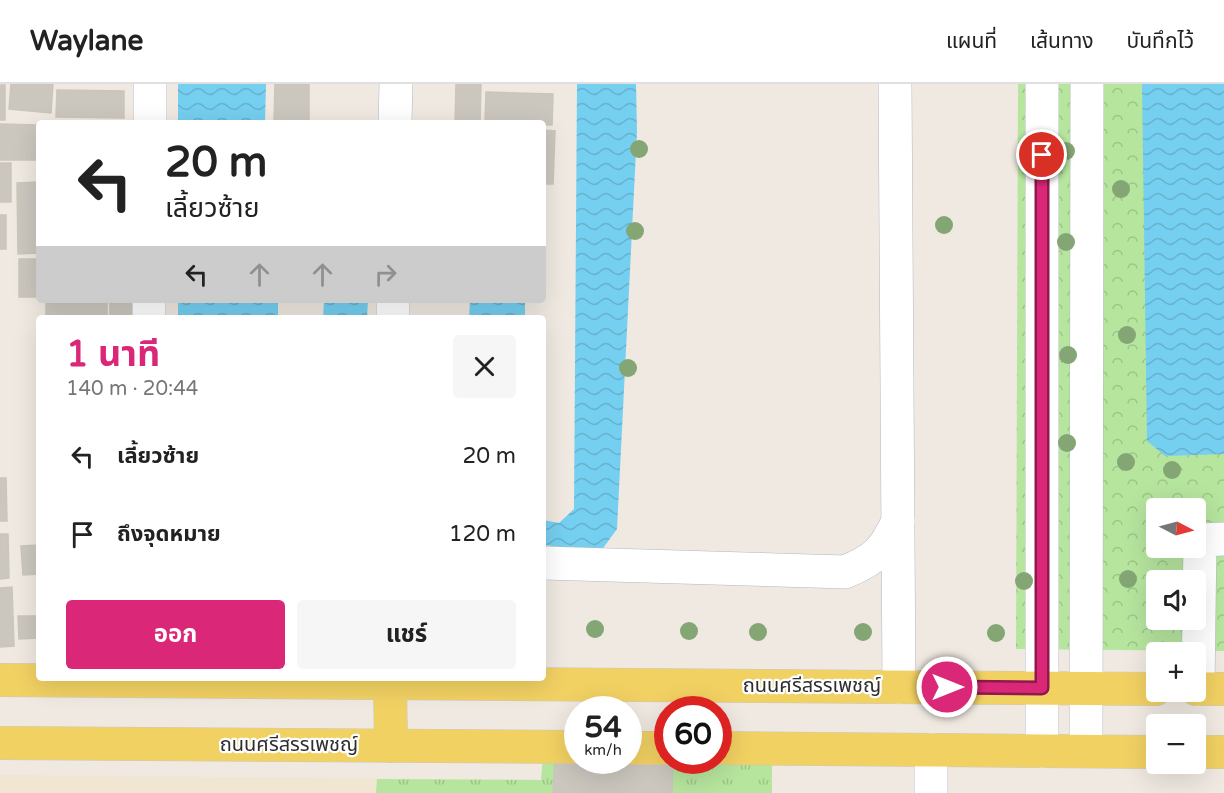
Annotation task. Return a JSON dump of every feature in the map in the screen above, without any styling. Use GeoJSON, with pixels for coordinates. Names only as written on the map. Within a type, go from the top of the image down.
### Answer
{"type":"FeatureCollection","features":[{"type":"Feature","properties":{"kind":"main road","name":"ถนนศรีสรรเพชญ์"},"geometry":{"type":"LineString","coordinates":[[0,680],[36,680]]}},
{"type":"Feature","properties":{"kind":"main road"},"geometry":{"type":"LineString","coordinates":[[390,681],[391,746]]}},
{"type":"Feature","properties":{"kind":"main road","name":"ถนนศรีสรรเพชญ์"},"geometry":{"type":"LineString","coordinates":[[463,681],[1146,688]]}},
{"type":"Feature","properties":{"kind":"main road","name":"ถนนศรีสรรเพชญ์"},"geometry":{"type":"LineString","coordinates":[[0,743],[564,747]]}},
{"type":"Feature","properties":{"kind":"main road"},"geometry":{"type":"LineString","coordinates":[[732,748],[1146,752]]}},
{"type":"Feature","properties":{"kind":"main road"},"geometry":{"type":"LineString","coordinates":[[1206,752],[1224,752]]}},
{"type":"Feature","properties":{"kind":"street"},"geometry":{"type":"LineString","coordinates":[[150,84],[150,120]]}},
{"type":"Feature","properties":{"kind":"street"},"geometry":{"type":"LineString","coordinates":[[395,120],[396,84]]}},
{"type":"Feature","properties":{"kind":"street"},"geometry":{"type":"LineString","coordinates":[[895,84],[899,687]]}},
{"type":"Feature","properties":{"kind":"street"},"geometry":{"type":"LineString","coordinates":[[1042,84],[1042,751]]}},
{"type":"Feature","properties":{"kind":"street"},"geometry":{"type":"LineString","coordinates":[[1086,84],[1086,751]]}},
{"type":"Feature","properties":{"kind":"street"},"geometry":{"type":"LineString","coordinates":[[546,563],[844,572],[867,563],[887,544],[898,520]]}},
{"type":"Feature","properties":{"kind":"street"},"geometry":{"type":"LineString","coordinates":[[1204,642],[1200,540],[1224,540]]}},
{"type":"Feature","properties":{"kind":"street"},"geometry":{"type":"LineString","coordinates":[[931,750],[931,793]]}},
{"type":"Feature","properties":{"kind":"shaded area"},"geometry":{"type":"Polygon","coordinates":[[[564,768],[564,774],[642,774],[642,771],[772,793],[0,793],[0,775],[541,780],[564,768]]]}},
{"type":"Feature","properties":{"kind":"green space"},"geometry":{"type":"Polygon","coordinates":[[[1018,84],[1224,84],[1224,651],[1206,651],[1206,642],[1146,642],[1146,650],[1016,649],[1018,84]]]}},
{"type":"Feature","properties":{"kind":"green space"},"geometry":{"type":"Polygon","coordinates":[[[543,757],[564,759],[564,774],[642,774],[642,760],[654,760],[654,774],[732,774],[732,760],[772,760],[772,793],[376,793],[377,779],[541,780],[543,757]]]}},
{"type":"Feature","properties":{"kind":"water"},"geometry":{"type":"Polygon","coordinates":[[[178,84],[266,84],[265,120],[178,120],[178,84]]]}},
{"type":"Feature","properties":{"kind":"water"},"geometry":{"type":"Polygon","coordinates":[[[577,84],[636,84],[637,131],[617,529],[601,551],[546,545],[546,521],[559,523],[574,509],[577,84]]]}},
{"type":"Feature","properties":{"kind":"water"},"geometry":{"type":"Polygon","coordinates":[[[1142,84],[1224,84],[1224,454],[1165,456],[1147,441],[1142,84]]]}},
{"type":"Feature","properties":{"kind":"water"},"geometry":{"type":"Polygon","coordinates":[[[178,303],[278,303],[278,315],[178,315],[178,303]]]}},
{"type":"Feature","properties":{"kind":"water"},"geometry":{"type":"Polygon","coordinates":[[[324,303],[368,303],[367,315],[323,315],[324,303]]]}},
{"type":"Feature","properties":{"kind":"water"},"geometry":{"type":"Polygon","coordinates":[[[470,303],[525,303],[525,315],[469,315],[470,303]]]}},
{"type":"Feature","properties":{"kind":"building"},"geometry":{"type":"Polygon","coordinates":[[[11,84],[53,84],[51,113],[9,109],[11,84]]]}},
{"type":"Feature","properties":{"kind":"building"},"geometry":{"type":"Polygon","coordinates":[[[275,84],[309,84],[309,120],[274,120],[275,84]]]}},
{"type":"Feature","properties":{"kind":"building"},"geometry":{"type":"Polygon","coordinates":[[[456,84],[481,84],[480,120],[455,120],[456,84]]]}},
{"type":"Feature","properties":{"kind":"building"},"geometry":{"type":"Polygon","coordinates":[[[0,85],[5,85],[5,120],[0,120],[0,85]]]}},
{"type":"Feature","properties":{"kind":"building"},"geometry":{"type":"Polygon","coordinates":[[[57,90],[124,91],[124,118],[56,117],[57,90]]]}},
{"type":"Feature","properties":{"kind":"building"},"geometry":{"type":"Polygon","coordinates":[[[486,92],[553,94],[552,125],[546,125],[546,120],[485,120],[486,92]]]}},
{"type":"Feature","properties":{"kind":"building"},"geometry":{"type":"Polygon","coordinates":[[[0,124],[36,125],[36,160],[0,160],[0,124]]]}},
{"type":"Feature","properties":{"kind":"building"},"geometry":{"type":"Polygon","coordinates":[[[546,130],[555,131],[553,184],[546,184],[546,130]]]}},
{"type":"Feature","properties":{"kind":"building"},"geometry":{"type":"Polygon","coordinates":[[[0,163],[11,163],[11,202],[0,202],[0,163]]]}},
{"type":"Feature","properties":{"kind":"building"},"geometry":{"type":"Polygon","coordinates":[[[36,182],[36,253],[18,254],[17,183],[36,182]]]}},
{"type":"Feature","properties":{"kind":"building"},"geometry":{"type":"Polygon","coordinates":[[[0,215],[6,215],[6,249],[0,249],[0,215]]]}},
{"type":"Feature","properties":{"kind":"building"},"geometry":{"type":"Polygon","coordinates":[[[19,259],[36,259],[36,297],[19,297],[19,259]]]}},
{"type":"Feature","properties":{"kind":"building"},"geometry":{"type":"Polygon","coordinates":[[[46,303],[107,303],[107,315],[46,315],[46,303]]]}},
{"type":"Feature","properties":{"kind":"building"},"geometry":{"type":"Polygon","coordinates":[[[110,303],[135,303],[135,315],[110,315],[110,303]]]}},
{"type":"Feature","properties":{"kind":"building"},"geometry":{"type":"Polygon","coordinates":[[[0,478],[6,478],[7,521],[0,521],[0,478]]]}},
{"type":"Feature","properties":{"kind":"building"},"geometry":{"type":"Polygon","coordinates":[[[0,534],[8,534],[9,578],[0,579],[0,534]]]}},
{"type":"Feature","properties":{"kind":"building"},"geometry":{"type":"Polygon","coordinates":[[[36,545],[36,574],[23,575],[21,546],[36,545]]]}},
{"type":"Feature","properties":{"kind":"building"},"geometry":{"type":"Polygon","coordinates":[[[12,587],[14,646],[0,647],[0,588],[12,587]]]}},
{"type":"Feature","properties":{"kind":"building"},"geometry":{"type":"Polygon","coordinates":[[[18,616],[36,616],[36,638],[19,639],[18,616]]]}},
{"type":"Feature","properties":{"kind":"building"},"geometry":{"type":"Polygon","coordinates":[[[555,760],[564,760],[564,774],[642,774],[642,763],[654,763],[654,774],[673,774],[672,793],[553,793],[555,760]]]}},
{"type":"Feature","properties":{"kind":"route"},"geometry":{"type":"LineString","coordinates":[[947,687],[1042,688],[1042,155]]}}]}
